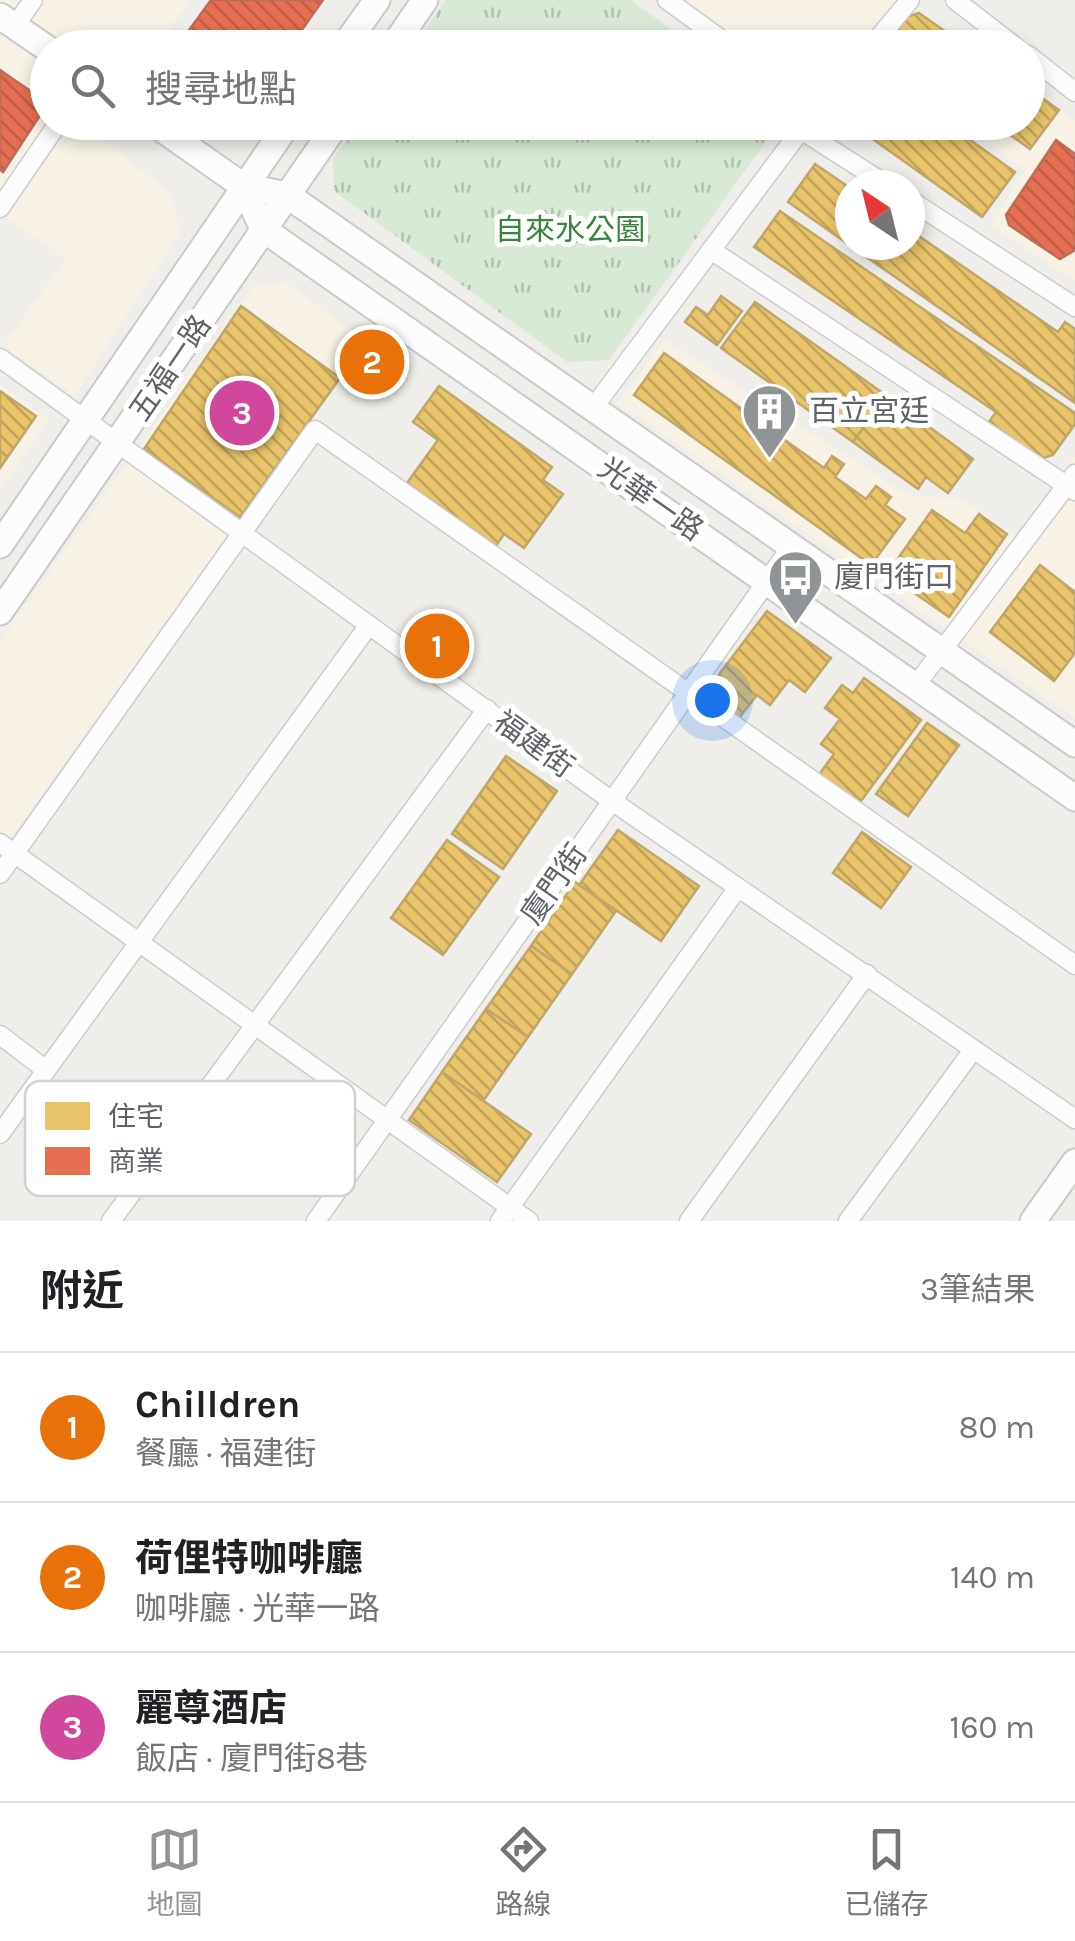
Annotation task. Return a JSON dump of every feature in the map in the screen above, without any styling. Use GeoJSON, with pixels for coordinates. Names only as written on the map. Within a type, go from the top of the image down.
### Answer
{"type":"FeatureCollection","features":[{"type":"Feature","properties":{"kind":"street"},"geometry":{"type":"LineString","coordinates":[[30,38],[7,22],[33,0]]}},
{"type":"Feature","properties":{"kind":"street"},"geometry":{"type":"LineString","coordinates":[[356,30],[377,0]]}},
{"type":"Feature","properties":{"kind":"street"},"geometry":{"type":"LineString","coordinates":[[404,30],[425,0]]}},
{"type":"Feature","properties":{"kind":"street"},"geometry":{"type":"LineString","coordinates":[[667,0],[708,30]]}},
{"type":"Feature","properties":{"kind":"street"},"geometry":{"type":"LineString","coordinates":[[885,30],[910,0]]}},
{"type":"Feature","properties":{"kind":"street"},"geometry":{"type":"LineString","coordinates":[[955,0],[994,30]]}},
{"type":"Feature","properties":{"kind":"street"},"geometry":{"type":"LineString","coordinates":[[1045,68],[1075,92]]}},
{"type":"Feature","properties":{"kind":"street"},"geometry":{"type":"LineString","coordinates":[[0,208],[47,140]]}},
{"type":"Feature","properties":{"kind":"street","name":"光華一路"},"geometry":{"type":"LineString","coordinates":[[178,140],[243,186],[287,194],[1075,744]]}},
{"type":"Feature","properties":{"kind":"street","name":"五福一路"},"geometry":{"type":"LineString","coordinates":[[0,545],[276,140]]}},
{"type":"Feature","properties":{"kind":"street","name":"五福一路"},"geometry":{"type":"LineString","coordinates":[[0,612],[325,140]]}},
{"type":"Feature","properties":{"kind":"street"},"geometry":{"type":"LineString","coordinates":[[593,408],[794,140]]}},
{"type":"Feature","properties":{"kind":"street"},"geometry":{"type":"LineString","coordinates":[[824,140],[866,170]]}},
{"type":"Feature","properties":{"kind":"street","name":"光華一路"},"geometry":{"type":"LineString","coordinates":[[243,186],[263,229],[1075,798]]}},
{"type":"Feature","properties":{"kind":"street"},"geometry":{"type":"LineString","coordinates":[[925,210],[1075,307]]}},
{"type":"Feature","properties":{"kind":"street"},"geometry":{"type":"LineString","coordinates":[[711,250],[1072,483],[916,685]]}},
{"type":"Feature","properties":{"kind":"street","name":"福建街"},"geometry":{"type":"LineString","coordinates":[[0,358],[86,424],[612,801],[1075,1120]]}},
{"type":"Feature","properties":{"kind":"street"},"geometry":{"type":"LineString","coordinates":[[0,874],[7,848],[315,430],[1075,965]]}},
{"type":"Feature","properties":{"kind":"street","name":"廈門街"},"geometry":{"type":"LineString","coordinates":[[355,1167],[791,546]]}},
{"type":"Feature","properties":{"kind":"street"},"geometry":{"type":"LineString","coordinates":[[38,1081],[369,625]]}},
{"type":"Feature","properties":{"kind":"street"},"geometry":{"type":"LineString","coordinates":[[213,1081],[487,709]]}},
{"type":"Feature","properties":{"kind":"street"},"geometry":{"type":"LineString","coordinates":[[7,848],[334,1081]]}},
{"type":"Feature","properties":{"kind":"street"},"geometry":{"type":"LineString","coordinates":[[505,1214],[738,888]]}},
{"type":"Feature","properties":{"kind":"street"},"geometry":{"type":"LineString","coordinates":[[689,1221],[867,974]]}},
{"type":"Feature","properties":{"kind":"street"},"geometry":{"type":"LineString","coordinates":[[0,1035],[46,1070]]}},
{"type":"Feature","properties":{"kind":"street"},"geometry":{"type":"LineString","coordinates":[[848,1221],[973,1050]]}},
{"type":"Feature","properties":{"kind":"street"},"geometry":{"type":"LineString","coordinates":[[355,1096],[505,1214],[529,1221]]}},
{"type":"Feature","properties":{"kind":"street"},"geometry":{"type":"LineString","coordinates":[[0,1134],[25,1099]]}},
{"type":"Feature","properties":{"kind":"street"},"geometry":{"type":"LineString","coordinates":[[1033,1221],[1075,1162]]}},
{"type":"Feature","properties":{"kind":"street"},"geometry":{"type":"LineString","coordinates":[[111,1221],[129,1196]]}},
{"type":"Feature","properties":{"kind":"street","name":"廈門街"},"geometry":{"type":"LineString","coordinates":[[316,1221],[334,1196]]}},
{"type":"Feature","properties":{"kind":"shaded area"},"geometry":{"type":"Polygon","coordinates":[[[0,0],[190,0],[169,30],[30,30],[30,140],[102,140],[171,193],[180,233],[75,395],[3,346],[66,259],[0,214],[0,0]]]}},
{"type":"Feature","properties":{"kind":"shaded area"},"geometry":{"type":"Polygon","coordinates":[[[686,0],[898,0],[943,30],[726,30],[686,0]]]}},
{"type":"Feature","properties":{"kind":"shaded area"},"geometry":{"type":"Polygon","coordinates":[[[1045,101],[1075,121],[1075,281],[991,225],[1025,170],[984,140],[1045,140],[1045,101]]]}},
{"type":"Feature","properties":{"kind":"shaded area"},"geometry":{"type":"Polygon","coordinates":[[[286,282],[366,343],[0,852],[0,641],[253,287],[286,282]]]}},
{"type":"Feature","properties":{"kind":"shaded area"},"geometry":{"type":"Polygon","coordinates":[[[665,340],[909,495],[961,499],[1017,536],[1075,455],[1075,718],[618,403],[665,340]]]}},
{"type":"Feature","properties":{"kind":"shaded area"},"geometry":{"type":"Polygon","coordinates":[[[0,384],[49,420],[0,490],[0,384]]]}},
{"type":"Feature","properties":{"kind":"green space"},"geometry":{"type":"Polygon","coordinates":[[[446,0],[631,0],[672,30],[424,30],[446,0]]]}},
{"type":"Feature","properties":{"kind":"green space","name":"自來水公園"},"geometry":{"type":"Polygon","coordinates":[[[346,140],[767,140],[609,360],[567,362],[334,191],[333,158],[346,140]]]}},
{"type":"Feature","properties":{"kind":"building: 住宅"},"geometry":{"type":"Polygon","coordinates":[[[919,13],[943,30],[888,30],[894,21],[919,13]]]}},
{"type":"Feature","properties":{"kind":"building: 住宅"},"geometry":{"type":"Polygon","coordinates":[[[1045,100],[1059,110],[1045,129],[1045,100]]]}},
{"type":"Feature","properties":{"kind":"building: 住宅"},"geometry":{"type":"Polygon","coordinates":[[[874,140],[970,140],[1015,172],[982,217],[925,176],[925,170],[916,170],[874,140]]]}},
{"type":"Feature","properties":{"kind":"building: 住宅"},"geometry":{"type":"Polygon","coordinates":[[[1017,140],[1037,140],[1030,149],[1017,140]]]}},
{"type":"Feature","properties":{"kind":"building: 住宅"},"geometry":{"type":"Polygon","coordinates":[[[815,164],[835,178],[835,235],[788,202],[815,164]]]}},
{"type":"Feature","properties":{"kind":"building: 住宅"},"geometry":{"type":"Polygon","coordinates":[[[780,211],[835,249],[835,260],[852,260],[1075,413],[1075,424],[1053,455],[1040,459],[989,422],[996,412],[754,247],[780,211]]]}},
{"type":"Feature","properties":{"kind":"building: 住宅"},"geometry":{"type":"Polygon","coordinates":[[[925,240],[1058,332],[1065,322],[1075,329],[1075,403],[871,260],[925,260],[925,240]]]}},
{"type":"Feature","properties":{"kind":"building: 住宅"},"geometry":{"type":"Polygon","coordinates":[[[721,296],[742,311],[717,345],[685,322],[696,307],[708,315],[721,296]]]}},
{"type":"Feature","properties":{"kind":"building: 住宅"},"geometry":{"type":"Polygon","coordinates":[[[755,302],[887,396],[853,442],[721,348],[755,302]]]}},
{"type":"Feature","properties":{"kind":"building: 住宅"},"geometry":{"type":"Polygon","coordinates":[[[241,306],[340,378],[240,517],[144,449],[241,306]]]}},
{"type":"Feature","properties":{"kind":"building: 住宅","name":"百立宮廷"},"geometry":{"type":"Polygon","coordinates":[[[664,353],[824,468],[832,456],[844,464],[835,477],[866,499],[876,486],[891,497],[885,505],[905,519],[871,565],[634,395],[664,353]]]}},
{"type":"Feature","properties":{"kind":"building: 住宅"},"geometry":{"type":"Polygon","coordinates":[[[439,386],[552,467],[543,480],[563,494],[524,548],[504,534],[496,546],[407,483],[438,440],[413,422],[439,386]]]}},
{"type":"Feature","properties":{"kind":"building: 住宅"},"geometry":{"type":"Polygon","coordinates":[[[0,391],[36,416],[0,468],[0,391]]]}},
{"type":"Feature","properties":{"kind":"building: 住宅"},"geometry":{"type":"Polygon","coordinates":[[[887,396],[973,459],[948,493],[926,477],[918,489],[853,442],[887,396]]]}},
{"type":"Feature","properties":{"kind":"building: 住宅"},"geometry":{"type":"Polygon","coordinates":[[[932,510],[965,533],[979,514],[1007,534],[949,617],[887,574],[932,510]]]}},
{"type":"Feature","properties":{"kind":"building: 住宅"},"geometry":{"type":"Polygon","coordinates":[[[1040,565],[1075,592],[1075,653],[1054,681],[990,632],[1040,565]]]}},
{"type":"Feature","properties":{"kind":"building: 住宅"},"geometry":{"type":"Polygon","coordinates":[[[767,611],[831,658],[805,692],[789,680],[770,705],[757,695],[739,718],[705,693],[767,611]]]}},
{"type":"Feature","properties":{"kind":"building: 住宅"},"geometry":{"type":"Polygon","coordinates":[[[864,678],[921,720],[855,809],[815,780],[834,754],[821,744],[840,719],[825,708],[842,685],[853,693],[864,678]]]}},
{"type":"Feature","properties":{"kind":"building: 住宅"},"geometry":{"type":"Polygon","coordinates":[[[927,723],[959,745],[908,816],[876,794],[927,723]]]}},
{"type":"Feature","properties":{"kind":"building: 住宅"},"geometry":{"type":"Polygon","coordinates":[[[506,756],[557,791],[503,869],[452,834],[506,756]]]}},
{"type":"Feature","properties":{"kind":"building: 住宅"},"geometry":{"type":"Polygon","coordinates":[[[618,830],[699,886],[661,941],[579,885],[618,830]]]}},
{"type":"Feature","properties":{"kind":"building: 住宅"},"geometry":{"type":"Polygon","coordinates":[[[862,832],[911,867],[881,908],[833,873],[862,832]]]}},
{"type":"Feature","properties":{"kind":"building: 住宅"},"geometry":{"type":"Polygon","coordinates":[[[447,840],[499,877],[443,955],[391,918],[447,840]]]}},
{"type":"Feature","properties":{"kind":"building: 住宅"},"geometry":{"type":"Polygon","coordinates":[[[575,882],[616,911],[572,974],[531,946],[575,882]]]}},
{"type":"Feature","properties":{"kind":"building: 住宅"},"geometry":{"type":"Polygon","coordinates":[[[531,946],[572,974],[528,1037],[486,1009],[531,946]]]}},
{"type":"Feature","properties":{"kind":"building: 住宅"},"geometry":{"type":"Polygon","coordinates":[[[486,1009],[528,1037],[483,1101],[442,1072],[486,1009]]]}},
{"type":"Feature","properties":{"kind":"building: 住宅"},"geometry":{"type":"Polygon","coordinates":[[[442,1072],[531,1134],[497,1182],[409,1120],[442,1072]]]}},
{"type":"Feature","properties":{"kind":"building: 商業"},"geometry":{"type":"Polygon","coordinates":[[[211,0],[323,0],[302,30],[189,30],[211,0]]]}},
{"type":"Feature","properties":{"kind":"building: 商業"},"geometry":{"type":"Polygon","coordinates":[[[0,70],[30,91],[30,131],[3,172],[0,70]]]}},
{"type":"Feature","properties":{"kind":"building: 商業"},"geometry":{"type":"Polygon","coordinates":[[[1056,140],[1075,154],[1075,250],[1060,259],[1009,225],[1006,215],[1056,140]]]}},
{"type":"Feature","properties":{"kind":"place","name":"荷俚特咖啡廳"},"geometry":{"type":"Point","coordinates":[372,362]}},
{"type":"Feature","properties":{"kind":"place","name":"麗尊酒店"},"geometry":{"type":"Point","coordinates":[242,413]}},
{"type":"Feature","properties":{"kind":"place","name":"百立宮廷"},"geometry":{"type":"Point","coordinates":[770,460]}},
{"type":"Feature","properties":{"kind":"place","name":"廈門街口"},"geometry":{"type":"Point","coordinates":[795,626]}},
{"type":"Feature","properties":{"kind":"place","name":"Chilldren"},"geometry":{"type":"Point","coordinates":[437,646]}}]}
